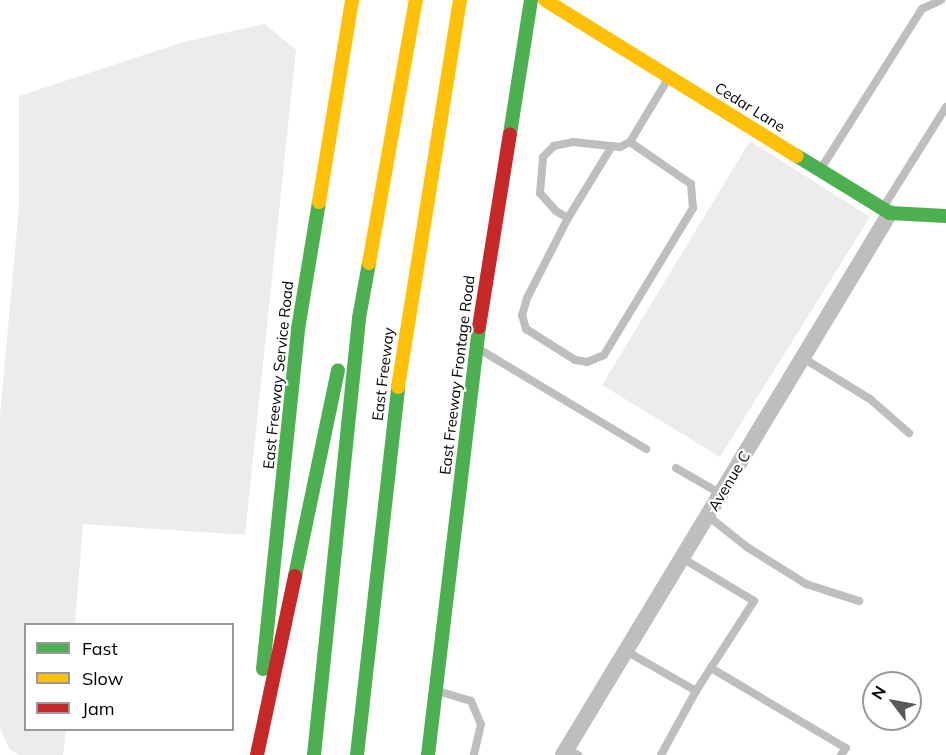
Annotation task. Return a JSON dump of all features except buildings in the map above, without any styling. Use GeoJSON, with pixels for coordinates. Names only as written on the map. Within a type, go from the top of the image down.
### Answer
{"type":"FeatureCollection","features":[{"type":"Feature","properties":{"kind":"main road","name":"East Freeway Service Road"},"geometry":{"type":"LineString","coordinates":[[255,755],[298,329],[351,0]]}},
{"type":"Feature","properties":{"kind":"main road","name":"East Freeway"},"geometry":{"type":"LineString","coordinates":[[314,755],[359,318],[416,0]]}},
{"type":"Feature","properties":{"kind":"main road","name":"East Freeway"},"geometry":{"type":"LineString","coordinates":[[357,755],[419,223],[460,0]]}},
{"type":"Feature","properties":{"kind":"main road","name":"East Freeway Frontage Road"},"geometry":{"type":"LineString","coordinates":[[428,755],[476,348],[531,0]]}},
{"type":"Feature","properties":{"kind":"main road","name":"Cedar Lane"},"geometry":{"type":"LineString","coordinates":[[545,0],[886,211],[946,216]]}},
{"type":"Feature","properties":{"kind":"main road"},"geometry":{"type":"LineString","coordinates":[[255,755],[336,374],[359,318]]}},
{"type":"Feature","properties":{"kind":"main road"},"geometry":{"type":"LineString","coordinates":[[375,732],[380,548]]}},
{"type":"Feature","properties":{"kind":"street","name":"Avenue C"},"geometry":{"type":"LineString","coordinates":[[569,753],[626,651],[803,358],[886,211]]}},
{"type":"Feature","properties":{"kind":"lane"},"geometry":{"type":"LineString","coordinates":[[820,170],[922,9],[941,0]]}},
{"type":"Feature","properties":{"kind":"lane"},"geometry":{"type":"LineString","coordinates":[[568,218],[556,212],[540,193],[543,157],[554,146],[573,142],[612,146],[630,142],[670,76]]}},
{"type":"Feature","properties":{"kind":"lane"},"geometry":{"type":"LineString","coordinates":[[886,211],[946,107]]}},
{"type":"Feature","properties":{"kind":"lane"},"geometry":{"type":"LineString","coordinates":[[612,146],[568,218],[527,298],[522,315],[526,329],[574,360],[587,362],[604,355],[693,208],[691,184],[630,142]]}},
{"type":"Feature","properties":{"kind":"lane"},"geometry":{"type":"LineString","coordinates":[[476,348],[646,449]]}},
{"type":"Feature","properties":{"kind":"lane"},"geometry":{"type":"LineString","coordinates":[[803,358],[870,399],[909,433]]}},
{"type":"Feature","properties":{"kind":"lane"},"geometry":{"type":"LineString","coordinates":[[676,468],[720,494]]}},
{"type":"Feature","properties":{"kind":"lane"},"geometry":{"type":"LineString","coordinates":[[708,516],[747,547],[806,584],[859,601]]}},
{"type":"Feature","properties":{"kind":"lane"},"geometry":{"type":"LineString","coordinates":[[661,755],[696,691],[754,601],[682,558]]}},
{"type":"Feature","properties":{"kind":"lane"},"geometry":{"type":"LineString","coordinates":[[626,651],[696,691]]}},
{"type":"Feature","properties":{"kind":"lane"},"geometry":{"type":"LineString","coordinates":[[711,668],[846,748],[840,755]]}},
{"type":"Feature","properties":{"kind":"lane"},"geometry":{"type":"LineString","coordinates":[[435,690],[471,701],[481,724],[474,755]]}},
{"type":"Feature","properties":{"kind":"shaded area"},"geometry":{"type":"Polygon","coordinates":[[[265,24],[296,50],[245,535],[83,524],[75,623],[24,623],[24,731],[66,731],[63,755],[20,755],[10,750],[0,728],[0,415],[19,207],[19,96],[183,42],[265,24]]]}},
{"type":"Feature","properties":{"kind":"shaded area"},"geometry":{"type":"Polygon","coordinates":[[[750,141],[870,217],[720,457],[602,385],[750,141]]]}},
{"type":"Feature","properties":{"kind":"traffic: fast"},"geometry":{"type":"LineString","coordinates":[[510,134],[531,0]]}},
{"type":"Feature","properties":{"kind":"traffic: fast"},"geometry":{"type":"LineString","coordinates":[[797,156],[890,213],[946,216]]}},
{"type":"Feature","properties":{"kind":"traffic: fast"},"geometry":{"type":"LineString","coordinates":[[263,669],[298,329],[319,202]]}},
{"type":"Feature","properties":{"kind":"traffic: fast"},"geometry":{"type":"LineString","coordinates":[[314,755],[359,318],[369,263]]}},
{"type":"Feature","properties":{"kind":"traffic: fast"},"geometry":{"type":"LineString","coordinates":[[428,755],[479,327]]}},
{"type":"Feature","properties":{"kind":"traffic: fast"},"geometry":{"type":"LineString","coordinates":[[295,576],[338,370]]}},
{"type":"Feature","properties":{"kind":"traffic: fast"},"geometry":{"type":"LineString","coordinates":[[357,755],[398,387]]}},
{"type":"Feature","properties":{"kind":"traffic: slow"},"geometry":{"type":"LineString","coordinates":[[319,202],[352,0]]}},
{"type":"Feature","properties":{"kind":"traffic: slow"},"geometry":{"type":"LineString","coordinates":[[369,263],[416,0]]}},
{"type":"Feature","properties":{"kind":"traffic: slow"},"geometry":{"type":"LineString","coordinates":[[398,387],[460,0]]}},
{"type":"Feature","properties":{"kind":"traffic: slow"},"geometry":{"type":"LineString","coordinates":[[545,0],[797,156]]}},
{"type":"Feature","properties":{"kind":"traffic: jam"},"geometry":{"type":"LineString","coordinates":[[479,327],[510,134]]}},
{"type":"Feature","properties":{"kind":"traffic: jam"},"geometry":{"type":"LineString","coordinates":[[257,755],[295,576]]}}]}
